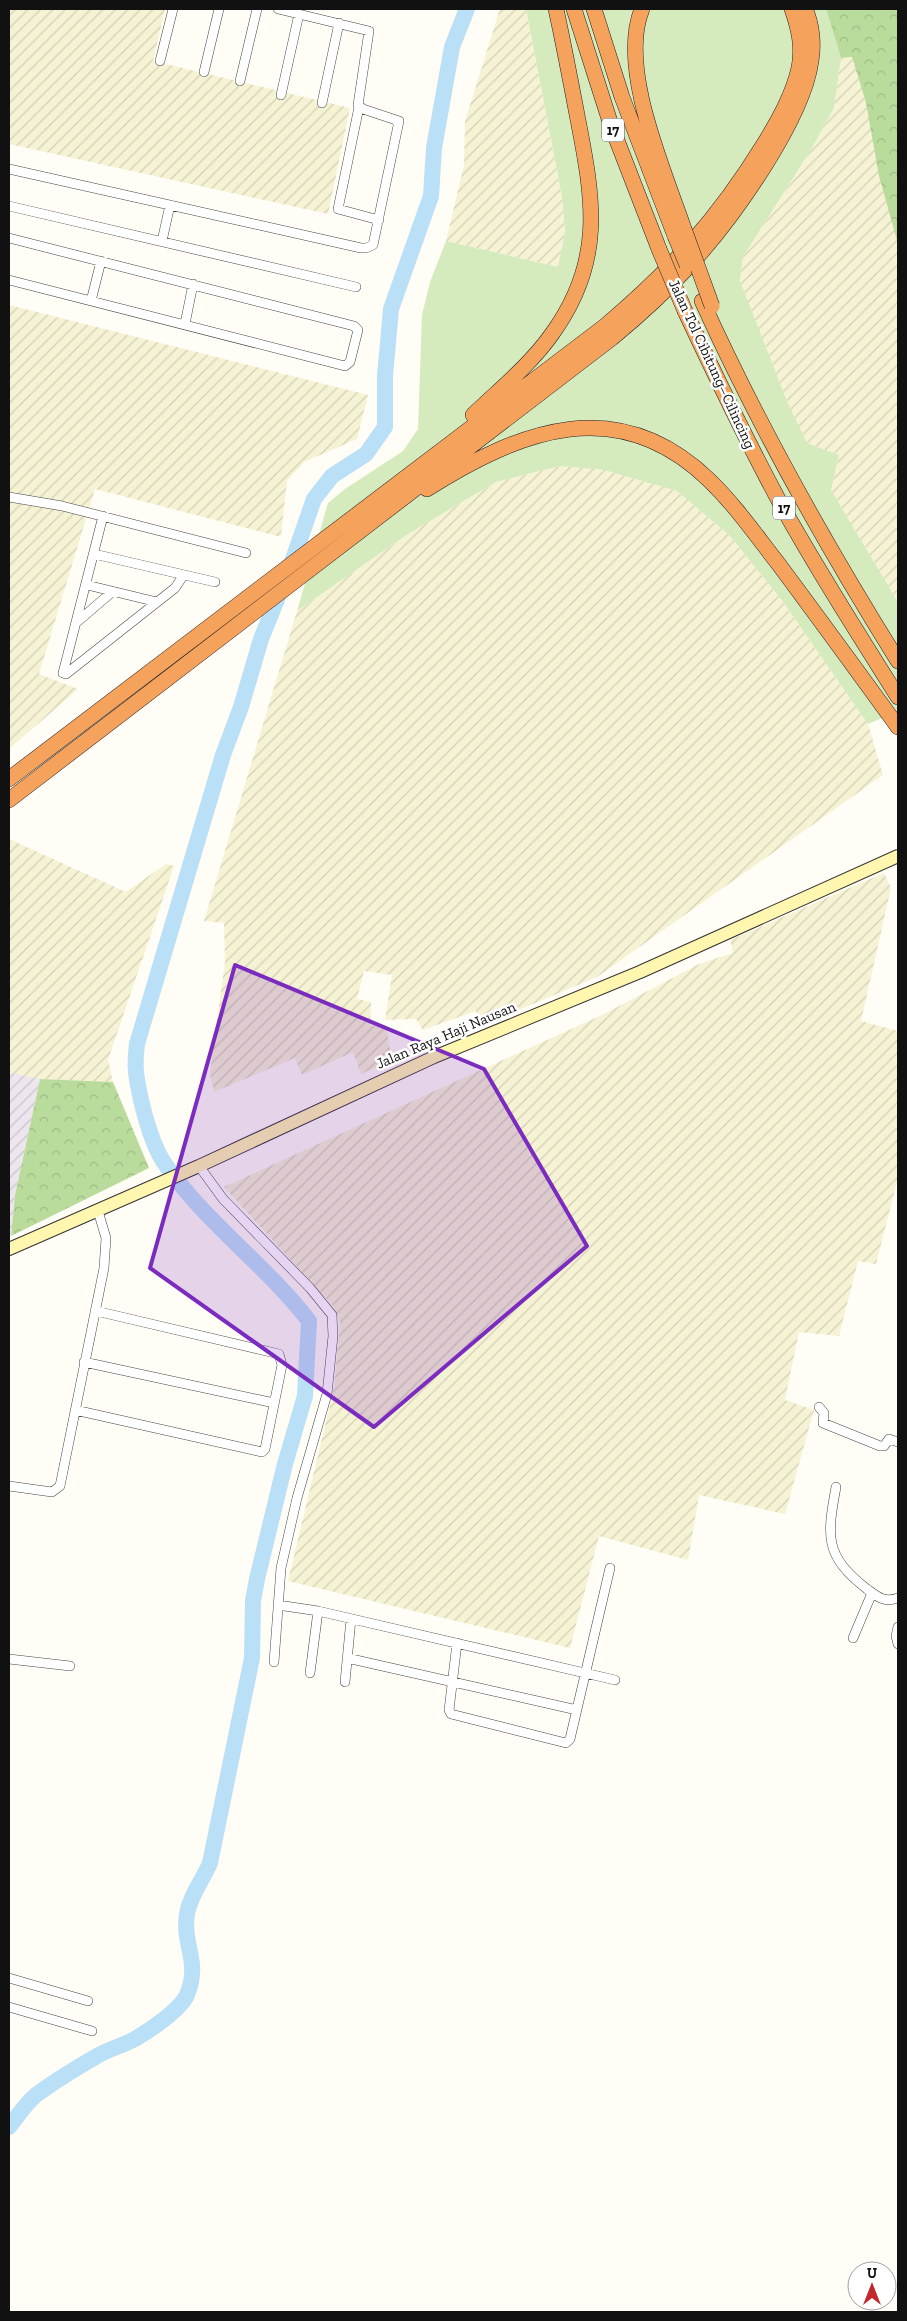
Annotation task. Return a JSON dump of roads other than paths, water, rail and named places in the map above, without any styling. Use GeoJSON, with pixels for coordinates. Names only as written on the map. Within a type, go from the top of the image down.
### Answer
{"type":"FeatureCollection","features":[{"type":"Feature","properties":{"kind":"highway"},"geometry":{"type":"LineString","coordinates":[[405,477],[534,356],[565,314],[585,268],[590,245],[591,197],[556,9]]}},
{"type":"Feature","properties":{"kind":"highway","name":"Jalan Tol Cibitung–Cilincing"},"geometry":{"type":"LineString","coordinates":[[574,9],[611,125],[685,312],[778,499],[852,624],[898,697]]}},
{"type":"Feature","properties":{"kind":"highway","name":"Jalan Tol Cibitung–Cilincing"},"geometry":{"type":"LineString","coordinates":[[594,9],[622,97],[675,236],[727,356],[774,450],[898,661]]}},
{"type":"Feature","properties":{"kind":"highway"},"geometry":{"type":"LineString","coordinates":[[642,9],[634,34],[634,54],[644,104],[681,220],[709,297],[774,450]]}},
{"type":"Feature","properties":{"kind":"highway"},"geometry":{"type":"LineString","coordinates":[[9,779],[605,326],[654,282],[694,242],[739,182],[772,130],[792,90],[799,68],[801,48],[799,28],[792,9]]}},
{"type":"Feature","properties":{"kind":"highway"},"geometry":{"type":"LineString","coordinates":[[9,800],[612,338],[650,306],[700,255],[734,211],[758,175],[801,98],[811,62],[812,48],[812,31],[805,9]]}},
{"type":"Feature","properties":{"kind":"highway"},"geometry":{"type":"LineString","coordinates":[[352,537],[463,467],[526,438],[553,431],[587,428],[626,432],[650,440],[672,451],[691,464],[729,500],[898,727]]}},
{"type":"Feature","properties":{"kind":"main road","name":"Jalan Raya Haji Nausan"},"geometry":{"type":"LineString","coordinates":[[9,1249],[196,1167],[434,1057],[640,972],[898,856]]}},
{"type":"Feature","properties":{"kind":"street"},"geometry":{"type":"LineString","coordinates":[[160,61],[173,9]]}},
{"type":"Feature","properties":{"kind":"street"},"geometry":{"type":"LineString","coordinates":[[204,72],[219,9]]}},
{"type":"Feature","properties":{"kind":"street"},"geometry":{"type":"LineString","coordinates":[[240,81],[257,9]]}},
{"type":"Feature","properties":{"kind":"street"},"geometry":{"type":"LineString","coordinates":[[278,9],[367,30],[370,34],[359,107],[338,209],[378,220]]}},
{"type":"Feature","properties":{"kind":"street"},"geometry":{"type":"LineString","coordinates":[[281,95],[299,14]]}},
{"type":"Feature","properties":{"kind":"street"},"geometry":{"type":"LineString","coordinates":[[322,104],[338,23]]}},
{"type":"Feature","properties":{"kind":"street"},"geometry":{"type":"LineString","coordinates":[[9,169],[366,248],[373,245],[399,120],[359,107]]}},
{"type":"Feature","properties":{"kind":"street"},"geometry":{"type":"LineString","coordinates":[[162,241],[170,205]]}},
{"type":"Feature","properties":{"kind":"street"},"geometry":{"type":"LineString","coordinates":[[9,206],[356,287]]}},
{"type":"Feature","properties":{"kind":"street"},"geometry":{"type":"LineString","coordinates":[[9,238],[354,326],[358,330],[350,362],[344,366],[9,280]]}},
{"type":"Feature","properties":{"kind":"street"},"geometry":{"type":"LineString","coordinates":[[91,301],[101,261]]}},
{"type":"Feature","properties":{"kind":"street"},"geometry":{"type":"LineString","coordinates":[[185,324],[193,284]]}},
{"type":"Feature","properties":{"kind":"street"},"geometry":{"type":"LineString","coordinates":[[9,497],[62,506],[246,553]]}},
{"type":"Feature","properties":{"kind":"street"},"geometry":{"type":"LineString","coordinates":[[103,516],[87,585],[62,670],[64,674],[177,586],[183,576]]}},
{"type":"Feature","properties":{"kind":"street"},"geometry":{"type":"LineString","coordinates":[[94,554],[214,582]]}},
{"type":"Feature","properties":{"kind":"street"},"geometry":{"type":"LineString","coordinates":[[87,585],[157,602]]}},
{"type":"Feature","properties":{"kind":"street"},"geometry":{"type":"LineString","coordinates":[[76,623],[112,592]]}},
{"type":"Feature","properties":{"kind":"street"},"geometry":{"type":"LineString","coordinates":[[196,1167],[223,1199],[310,1288],[332,1315],[333,1336],[327,1394],[297,1498],[281,1568],[274,1662]]}},
{"type":"Feature","properties":{"kind":"street"},"geometry":{"type":"LineString","coordinates":[[9,1486],[44,1492],[52,1492],[58,1489],[96,1311],[106,1249],[104,1229],[98,1211]]}},
{"type":"Feature","properties":{"kind":"street"},"geometry":{"type":"LineString","coordinates":[[75,1410],[262,1452],[265,1449],[282,1365],[279,1354],[96,1311]]}},
{"type":"Feature","properties":{"kind":"street"},"geometry":{"type":"LineString","coordinates":[[84,1362],[274,1403]]}},
{"type":"Feature","properties":{"kind":"street"},"geometry":{"type":"LineString","coordinates":[[819,1407],[824,1413],[823,1423],[880,1446],[884,1446],[889,1439],[898,1442]]}},
{"type":"Feature","properties":{"kind":"street"},"geometry":{"type":"LineString","coordinates":[[836,1487],[829,1528],[832,1547],[846,1570],[881,1600],[898,1598]]}},
{"type":"Feature","properties":{"kind":"street"},"geometry":{"type":"LineString","coordinates":[[457,1643],[451,1680],[449,1710],[453,1715],[566,1742],[570,1739],[610,1568]]}},
{"type":"Feature","properties":{"kind":"street"},"geometry":{"type":"LineString","coordinates":[[853,1638],[872,1593]]}},
{"type":"Feature","properties":{"kind":"street"},"geometry":{"type":"LineString","coordinates":[[278,1605],[318,1611],[615,1680]]}},
{"type":"Feature","properties":{"kind":"street"},"geometry":{"type":"LineString","coordinates":[[310,1673],[318,1611]]}},
{"type":"Feature","properties":{"kind":"street"},"geometry":{"type":"LineString","coordinates":[[345,1682],[351,1619]]}},
{"type":"Feature","properties":{"kind":"street"},"geometry":{"type":"LineString","coordinates":[[898,1627],[896,1636],[898,1644]]}},
{"type":"Feature","properties":{"kind":"street"},"geometry":{"type":"LineString","coordinates":[[347,1658],[577,1710]]}},
{"type":"Feature","properties":{"kind":"street"},"geometry":{"type":"LineString","coordinates":[[9,1659],[70,1666]]}},
{"type":"Feature","properties":{"kind":"street"},"geometry":{"type":"LineString","coordinates":[[9,1978],[88,2001]]}},
{"type":"Feature","properties":{"kind":"street"},"geometry":{"type":"LineString","coordinates":[[9,2007],[92,2031]]}},
{"type":"Feature","properties":{"kind":"waterway"},"geometry":{"type":"LineString","coordinates":[[9,2127],[29,2102],[43,2090],[97,2056],[135,2039],[164,2020],[183,2001],[191,1983],[192,1963],[187,1935],[187,1914],[194,1894],[210,1863],[252,1658],[253,1601],[257,1579],[285,1464],[305,1396],[309,1321],[274,1281],[199,1206],[161,1158],[150,1133],[139,1092],[136,1066],[137,1044],[223,755],[241,707],[261,639],[291,565],[314,499],[332,476],[366,454],[385,427],[385,376],[391,309],[431,196],[434,148],[452,47],[467,9]]}}]}
